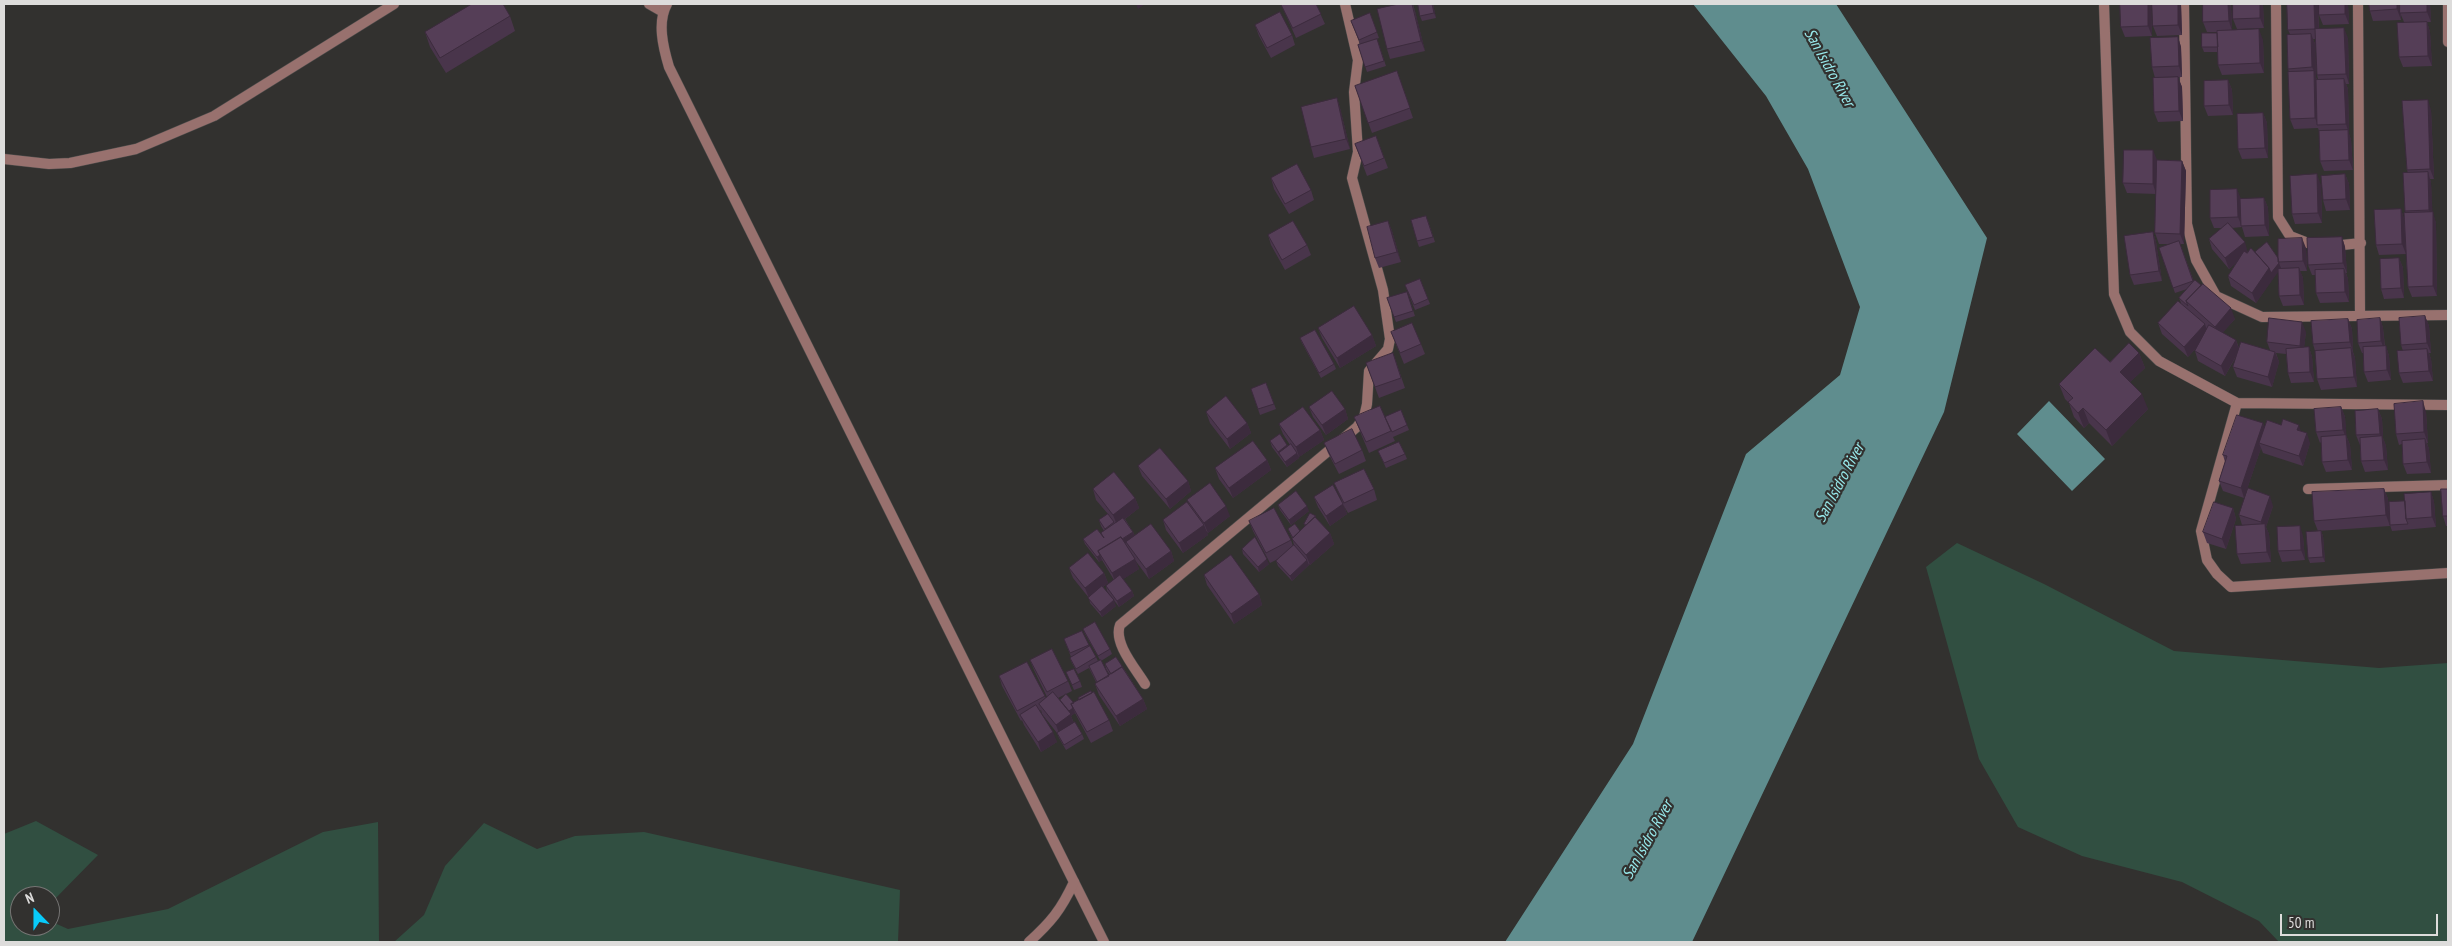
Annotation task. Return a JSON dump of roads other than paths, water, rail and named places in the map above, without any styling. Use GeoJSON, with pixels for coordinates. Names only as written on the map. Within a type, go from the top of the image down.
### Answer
{"type":"FeatureCollection","features":[{"type":"Feature","properties":{"kind":"street"},"geometry":{"type":"LineString","coordinates":[[4,159],[39,163],[70,163],[136,149],[214,116],[394,4]]}},
{"type":"Feature","properties":{"kind":"street"},"geometry":{"type":"LineString","coordinates":[[649,4],[665,8],[663,47],[669,67],[1104,942]]}},
{"type":"Feature","properties":{"kind":"street"},"geometry":{"type":"LineString","coordinates":[[1145,684],[1120,641],[1117,632],[1120,625],[1357,427],[1364,417],[1370,371],[1388,349],[1390,339],[1383,290],[1352,178],[1358,152],[1354,92],[1358,60],[1344,4]]}},
{"type":"Feature","properties":{"kind":"street"},"geometry":{"type":"LineString","coordinates":[[2104,4],[2114,294],[2130,332],[2159,361],[2237,403],[2448,405]]}},
{"type":"Feature","properties":{"kind":"street"},"geometry":{"type":"LineString","coordinates":[[2184,4],[2187,224],[2196,260],[2216,296],[2262,317],[2448,315]]}},
{"type":"Feature","properties":{"kind":"street"},"geometry":{"type":"LineString","coordinates":[[2276,4],[2278,217],[2290,236],[2317,248],[2361,243]]}},
{"type":"Feature","properties":{"kind":"street"},"geometry":{"type":"LineString","coordinates":[[2358,4],[2360,315]]}},
{"type":"Feature","properties":{"kind":"street"},"geometry":{"type":"LineString","coordinates":[[2448,4],[2448,42]]}},
{"type":"Feature","properties":{"kind":"street"},"geometry":{"type":"LineString","coordinates":[[2237,403],[2202,531],[2207,560],[2231,587],[2448,573]]}},
{"type":"Feature","properties":{"kind":"street"},"geometry":{"type":"LineString","coordinates":[[2308,489],[2448,485]]}},
{"type":"Feature","properties":{"kind":"street"},"geometry":{"type":"LineString","coordinates":[[1029,942],[1047,926],[1062,907],[1074,882]]}},
{"type":"Feature","properties":{"kind":"water","name":"San Isidro River"},"geometry":{"type":"Polygon","coordinates":[[[1693,4],[1836,4],[1987,238],[1944,412],[1692,942],[1505,942],[1633,744],[1746,454],[1840,375],[1860,307],[1808,169],[1766,96],[1693,4]]]}},
{"type":"Feature","properties":{"kind":"water"},"geometry":{"type":"Polygon","coordinates":[[[2049,401],[2105,459],[2072,491],[2017,434],[2049,401]]]}}]}
